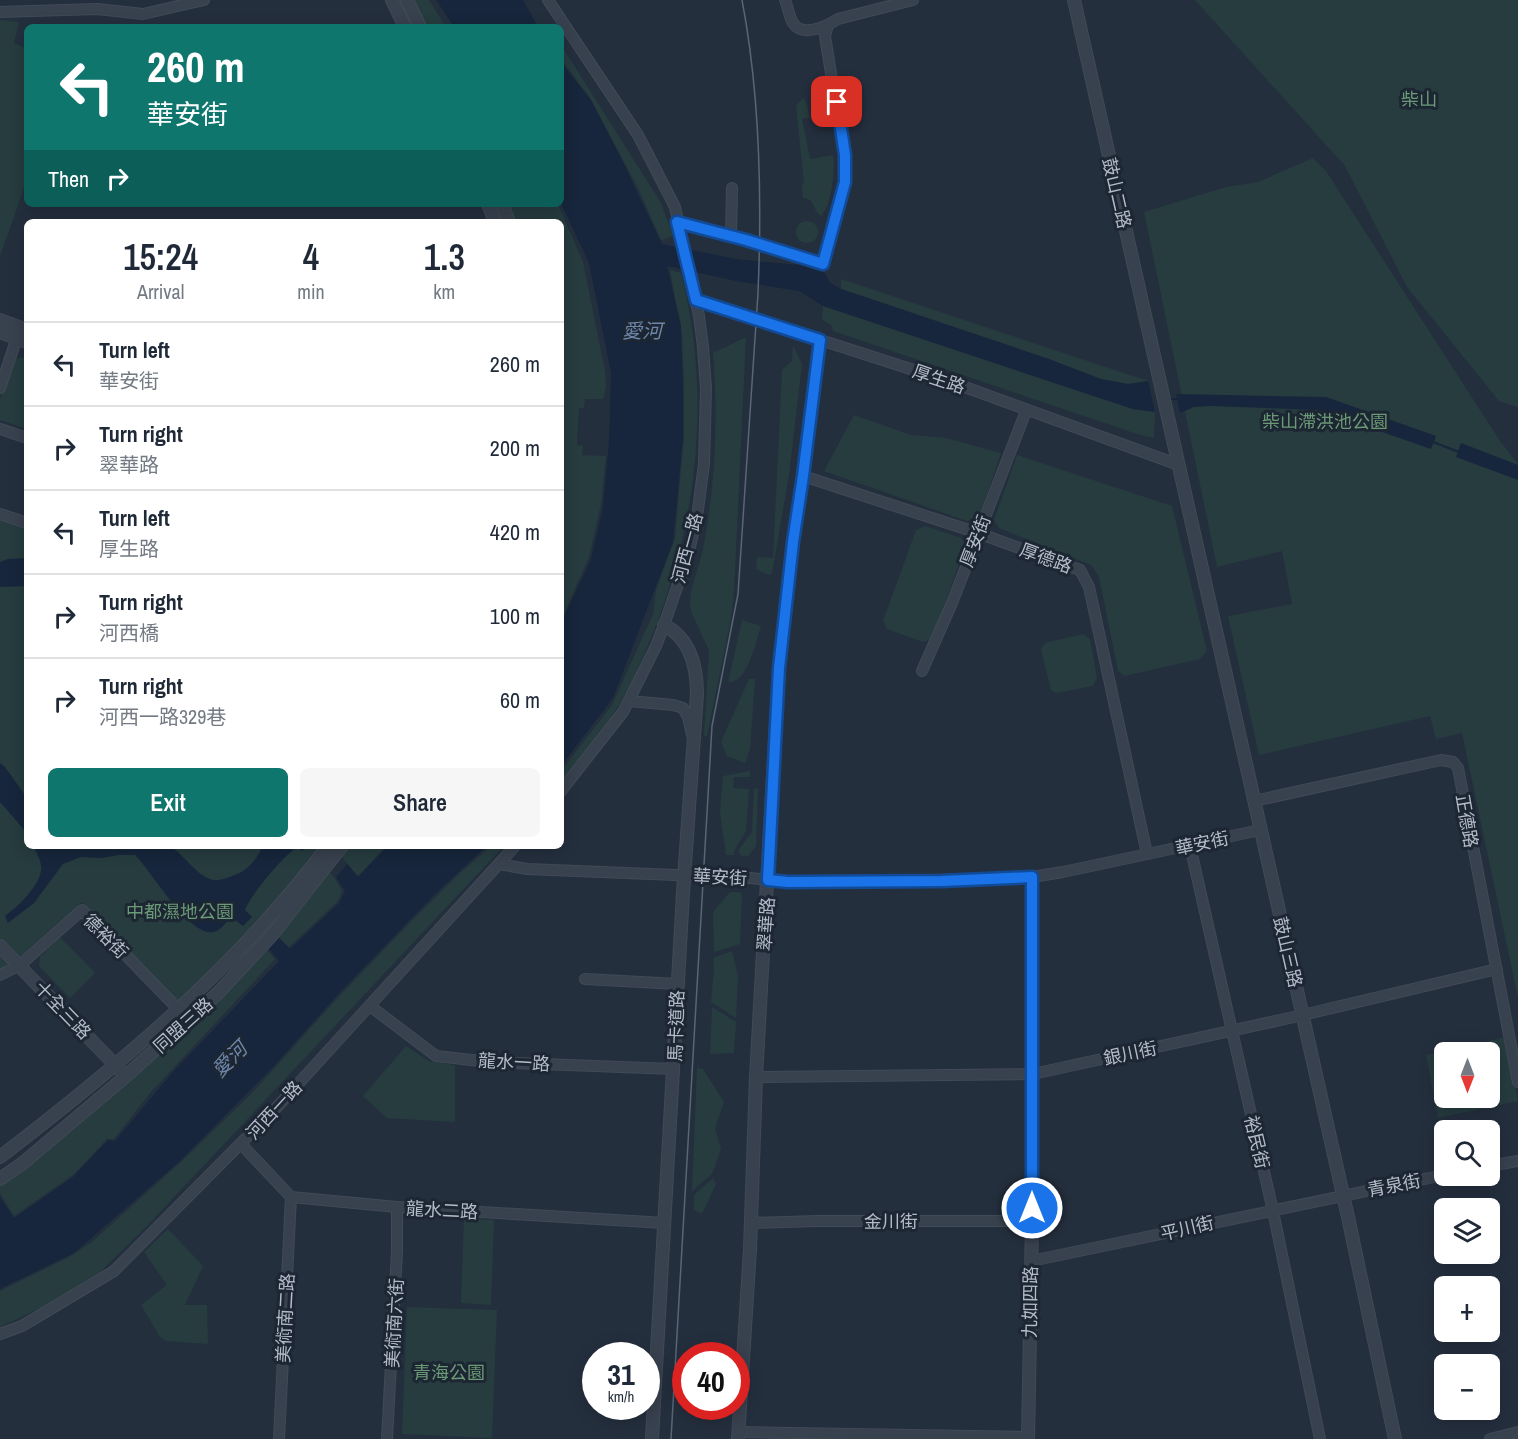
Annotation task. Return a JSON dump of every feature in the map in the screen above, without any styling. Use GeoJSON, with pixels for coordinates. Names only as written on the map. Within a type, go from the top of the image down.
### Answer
{"type":"FeatureCollection","features":[{"type":"Feature","properties":{"kind":"street"},"geometry":{"type":"LineString","coordinates":[[0,12],[82,5],[142,14],[204,0]]}},
{"type":"Feature","properties":{"kind":"street"},"geometry":{"type":"LineString","coordinates":[[392,0],[404,24]]}},
{"type":"Feature","properties":{"kind":"street"},"geometry":{"type":"LineString","coordinates":[[407,0],[419,24]]}},
{"type":"Feature","properties":{"kind":"street"},"geometry":{"type":"LineString","coordinates":[[548,0],[638,135],[675,207],[677,222],[823,264],[843,195],[846,167],[825,36],[828,25]]}},
{"type":"Feature","properties":{"kind":"street"},"geometry":{"type":"LineString","coordinates":[[785,0],[792,21],[800,29],[806,30],[828,25],[868,5],[914,0]]}},
{"type":"Feature","properties":{"kind":"street","name":"鼓山二路"},"geometry":{"type":"LineString","coordinates":[[1074,0],[1179,465]]}},
{"type":"Feature","properties":{"kind":"street"},"geometry":{"type":"LineString","coordinates":[[731,236],[732,188]]}},
{"type":"Feature","properties":{"kind":"street","name":"河西一路"},"geometry":{"type":"LineString","coordinates":[[564,787],[623,712],[656,646],[688,555],[702,487],[706,435],[704,346],[696,300],[677,222]]}},
{"type":"Feature","properties":{"kind":"street","name":"厚生路"},"geometry":{"type":"LineString","coordinates":[[696,300],[951,382],[1179,465]]}},
{"type":"Feature","properties":{"kind":"street"},"geometry":{"type":"LineString","coordinates":[[0,320],[24,337]]}},
{"type":"Feature","properties":{"kind":"street"},"geometry":{"type":"LineString","coordinates":[[0,332],[24,337]]}},
{"type":"Feature","properties":{"kind":"street"},"geometry":{"type":"LineString","coordinates":[[0,388],[24,337]]}},
{"type":"Feature","properties":{"kind":"street","name":"翠華路"},"geometry":{"type":"LineString","coordinates":[[738,1436],[779,668],[820,340]]}},
{"type":"Feature","properties":{"kind":"street","name":"厚安街"},"geometry":{"type":"LineString","coordinates":[[922,671],[952,603],[1026,411]]}},
{"type":"Feature","properties":{"kind":"street"},"geometry":{"type":"LineString","coordinates":[[0,429],[24,437]]}},
{"type":"Feature","properties":{"kind":"street","name":"鼓山三路"},"geometry":{"type":"LineString","coordinates":[[1179,465],[1343,1195],[1395,1439]]}},
{"type":"Feature","properties":{"kind":"street","name":"厚德路"},"geometry":{"type":"LineString","coordinates":[[803,476],[978,533],[1074,567],[1084,575],[1089,587],[1147,854]]}},
{"type":"Feature","properties":{"kind":"street"},"geometry":{"type":"LineString","coordinates":[[0,514],[24,522]]}},
{"type":"Feature","properties":{"kind":"street","name":"馬卡道路"},"geometry":{"type":"LineString","coordinates":[[652,1439],[697,694],[695,667],[679,634],[664,625]]}},
{"type":"Feature","properties":{"kind":"street"},"geometry":{"type":"LineString","coordinates":[[629,701],[678,705],[683,708],[688,717],[694,750]]}},
{"type":"Feature","properties":{"kind":"street","name":"正德路"},"geometry":{"type":"LineString","coordinates":[[1254,801],[1441,760],[1453,762],[1458,768],[1518,1082]]}},
{"type":"Feature","properties":{"kind":"street","name":"華安街"},"geometry":{"type":"LineString","coordinates":[[499,864],[527,869],[685,875],[788,882],[1032,877],[1260,830]]}},
{"type":"Feature","properties":{"kind":"street","name":"裕民街"},"geometry":{"type":"LineString","coordinates":[[1190,846],[1273,1210],[1320,1439]]}},
{"type":"Feature","properties":{"kind":"street","name":"同盟三路"},"geometry":{"type":"LineString","coordinates":[[0,1157],[179,1010],[262,926],[326,849]]}},
{"type":"Feature","properties":{"kind":"street","name":"同盟三路"},"geometry":{"type":"LineString","coordinates":[[0,1179],[126,1076],[219,993],[272,935],[340,849]]}},
{"type":"Feature","properties":{"kind":"street","name":"河西一路"},"geometry":{"type":"LineString","coordinates":[[0,1334],[22,1326],[114,1271],[242,1144],[512,849]]}},
{"type":"Feature","properties":{"kind":"street","name":"九如四路"},"geometry":{"type":"LineString","coordinates":[[1028,1438],[1032,1221],[1032,877]]}},
{"type":"Feature","properties":{"kind":"street","name":"德裕街"},"geometry":{"type":"LineString","coordinates":[[0,975],[20,965],[82,910],[179,1010]]}},
{"type":"Feature","properties":{"kind":"street","name":"十全三路"},"geometry":{"type":"LineString","coordinates":[[0,946],[126,1076]]}},
{"type":"Feature","properties":{"kind":"street","name":"銀川街"},"geometry":{"type":"LineString","coordinates":[[756,1077],[1033,1074],[1233,1031],[1497,969]]}},
{"type":"Feature","properties":{"kind":"street"},"geometry":{"type":"LineString","coordinates":[[585,979],[678,984]]}},
{"type":"Feature","properties":{"kind":"street","name":"龍水一路"},"geometry":{"type":"LineString","coordinates":[[370,1006],[436,1056],[489,1062],[674,1069]]}},
{"type":"Feature","properties":{"kind":"street"},"geometry":{"type":"LineString","coordinates":[[242,1144],[291,1197]]}},
{"type":"Feature","properties":{"kind":"street"},"geometry":{"type":"LineString","coordinates":[[1500,1164],[1518,1161]]}},
{"type":"Feature","properties":{"kind":"street","name":"青泉街"},"geometry":{"type":"LineString","coordinates":[[1343,1195],[1434,1177]]}},
{"type":"Feature","properties":{"kind":"street","name":"平川街"},"geometry":{"type":"LineString","coordinates":[[1031,1261],[1343,1195]]}},
{"type":"Feature","properties":{"kind":"street","name":"龍水二路"},"geometry":{"type":"LineString","coordinates":[[291,1197],[397,1207],[665,1222]]}},
{"type":"Feature","properties":{"kind":"street","name":"美術南二路"},"geometry":{"type":"LineString","coordinates":[[279,1439],[291,1197]]}},
{"type":"Feature","properties":{"kind":"street","name":"美術南六街"},"geometry":{"type":"LineString","coordinates":[[387,1439],[397,1207]]}},
{"type":"Feature","properties":{"kind":"street","name":"金川街"},"geometry":{"type":"LineString","coordinates":[[751,1223],[1032,1221]]}},
{"type":"Feature","properties":{"kind":"street"},"geometry":{"type":"LineString","coordinates":[[1490,1439],[1518,1432]]}},
{"type":"Feature","properties":{"kind":"street"},"geometry":{"type":"LineString","coordinates":[[738,1436],[1028,1438]]}},
{"type":"Feature","properties":{"kind":"green space"},"geometry":{"type":"Polygon","coordinates":[[[411,0],[429,0],[444,24],[423,24],[411,0]]]}},
{"type":"Feature","properties":{"kind":"green space","name":"柴山"},"geometry":{"type":"Polygon","coordinates":[[[1195,0],[1518,0],[1518,407],[1499,401],[1407,287],[1345,166],[1195,0]]]}},
{"type":"Feature","properties":{"kind":"green space"},"geometry":{"type":"Polygon","coordinates":[[[0,20],[19,22],[14,43],[24,48],[24,188],[0,256],[0,20]]]}},
{"type":"Feature","properties":{"kind":"green space"},"geometry":{"type":"Polygon","coordinates":[[[564,50],[661,203],[673,236],[661,240],[638,188],[590,98],[564,63],[564,50]]]}},
{"type":"Feature","properties":{"kind":"green space"},"geometry":{"type":"Polygon","coordinates":[[[803,98],[809,112],[809,118],[802,119],[810,159],[833,155],[832,187],[828,205],[821,216],[810,200],[803,198],[802,184],[804,183],[796,106],[803,98]]]}},
{"type":"Feature","properties":{"kind":"green space","name":"柴山滯洪池公園"},"geometry":{"type":"Polygon","coordinates":[[[1313,158],[1326,171],[1500,441],[1518,464],[1518,998],[1462,733],[1436,739],[1430,716],[1259,755],[1228,616],[1292,604],[1282,551],[1217,567],[1144,212],[1226,187],[1258,182],[1313,158]]]}},
{"type":"Feature","properties":{"kind":"green space"},"geometry":{"type":"Polygon","coordinates":[[[508,207],[559,207],[583,262],[605,371],[606,387],[603,399],[585,399],[584,408],[579,408],[577,445],[583,446],[582,455],[606,456],[601,504],[589,557],[564,613],[564,219],[512,219],[508,207]]]}},
{"type":"Feature","properties":{"kind":"green space"},"geometry":{"type":"Polygon","coordinates":[[[807,221],[815,224],[818,232],[815,240],[807,243],[799,240],[796,232],[799,224],[807,221]]]}},
{"type":"Feature","properties":{"kind":"green space"},"geometry":{"type":"Polygon","coordinates":[[[670,270],[681,273],[692,327],[697,382],[697,438],[691,493],[680,548],[665,602],[645,654],[614,714],[564,779],[564,767],[612,705],[653,614],[656,590],[675,538],[684,435],[682,337],[670,270]]]}},
{"type":"Feature","properties":{"kind":"green space"},"geometry":{"type":"Polygon","coordinates":[[[841,279],[1148,381],[1128,384],[1101,379],[1046,358],[841,289],[841,279]]]}},
{"type":"Feature","properties":{"kind":"green space"},"geometry":{"type":"Polygon","coordinates":[[[823,306],[1133,409],[1155,412],[1154,438],[833,331],[831,325],[822,320],[823,306]]]}},
{"type":"Feature","properties":{"kind":"green space"},"geometry":{"type":"Polygon","coordinates":[[[746,337],[734,592],[731,619],[707,736],[704,736],[709,651],[691,611],[690,602],[704,544],[713,472],[716,423],[713,351],[746,337]]]}},
{"type":"Feature","properties":{"kind":"green space"},"geometry":{"type":"Polygon","coordinates":[[[793,345],[802,364],[789,475],[772,573],[769,575],[756,569],[757,557],[773,558],[782,370],[792,361],[793,345]]]}},
{"type":"Feature","properties":{"kind":"green space"},"geometry":{"type":"Polygon","coordinates":[[[24,358],[24,428],[0,420],[0,399],[15,359],[24,358]]]}},
{"type":"Feature","properties":{"kind":"green space"},"geometry":{"type":"Polygon","coordinates":[[[854,415],[911,435],[946,438],[1001,453],[980,516],[967,521],[824,471],[854,415]]]}},
{"type":"Feature","properties":{"kind":"green space"},"geometry":{"type":"Polygon","coordinates":[[[1017,455],[1172,506],[1207,651],[1200,659],[1124,676],[1118,671],[1099,577],[1091,565],[999,528],[994,520],[1017,455]]]}},
{"type":"Feature","properties":{"kind":"green space","name":"中都濕地公園"},"geometry":{"type":"Polygon","coordinates":[[[0,514],[24,522],[24,849],[320,849],[258,924],[181,1004],[82,902],[16,960],[0,968],[0,514]]]}},
{"type":"Feature","properties":{"kind":"green space"},"geometry":{"type":"Polygon","coordinates":[[[925,526],[961,538],[966,545],[932,639],[923,642],[887,629],[883,621],[916,530],[925,526]]]}},
{"type":"Feature","properties":{"kind":"green space"},"geometry":{"type":"Polygon","coordinates":[[[742,620],[761,626],[745,670],[735,681],[728,682],[742,620]]]}},
{"type":"Feature","properties":{"kind":"green space"},"geometry":{"type":"Polygon","coordinates":[[[1083,634],[1090,639],[1097,678],[1093,686],[1056,693],[1051,690],[1041,650],[1045,643],[1083,634]]]}},
{"type":"Feature","properties":{"kind":"green space"},"geometry":{"type":"Polygon","coordinates":[[[749,679],[755,679],[750,749],[745,763],[727,756],[721,742],[749,679]]]}},
{"type":"Feature","properties":{"kind":"green space"},"geometry":{"type":"Polygon","coordinates":[[[750,771],[750,777],[734,777],[733,788],[749,789],[746,831],[734,855],[726,855],[720,812],[723,776],[750,771]]]}},
{"type":"Feature","properties":{"kind":"green space"},"geometry":{"type":"Polygon","coordinates":[[[754,788],[758,789],[756,846],[748,856],[742,856],[738,851],[752,832],[754,788]]]}},
{"type":"Feature","properties":{"kind":"green space"},"geometry":{"type":"Polygon","coordinates":[[[346,849],[383,849],[358,876],[341,856],[346,849]]]}},
{"type":"Feature","properties":{"kind":"green space"},"geometry":{"type":"Polygon","coordinates":[[[488,849],[501,849],[146,1227],[100,1272],[47,1305],[0,1327],[0,1291],[69,1257],[92,1242],[182,1161],[255,1090],[331,1005],[460,873],[488,849]]]}},
{"type":"Feature","properties":{"kind":"green space"},"geometry":{"type":"Polygon","coordinates":[[[328,871],[342,891],[338,901],[289,947],[276,934],[328,871]]]}},
{"type":"Feature","properties":{"kind":"green space"},"geometry":{"type":"Polygon","coordinates":[[[730,892],[739,892],[742,895],[740,944],[714,952],[713,912],[730,892]]]}},
{"type":"Feature","properties":{"kind":"green space"},"geometry":{"type":"Polygon","coordinates":[[[60,937],[95,973],[70,998],[39,966],[40,957],[60,937]]]}},
{"type":"Feature","properties":{"kind":"green space"},"geometry":{"type":"Polygon","coordinates":[[[264,946],[275,959],[151,1092],[114,1139],[107,1139],[73,1175],[14,1216],[0,1193],[0,1181],[264,946]]]}},
{"type":"Feature","properties":{"kind":"green space"},"geometry":{"type":"Polygon","coordinates":[[[732,951],[738,976],[736,1018],[711,1002],[713,958],[732,951]]]}},
{"type":"Feature","properties":{"kind":"green space"},"geometry":{"type":"Polygon","coordinates":[[[712,1007],[736,1022],[734,1053],[710,1054],[712,1007]]]}},
{"type":"Feature","properties":{"kind":"green space"},"geometry":{"type":"Polygon","coordinates":[[[1506,1037],[1518,1101],[1500,1105],[1500,1042],[1484,1042],[1506,1037]]]}},
{"type":"Feature","properties":{"kind":"green space"},"geometry":{"type":"Polygon","coordinates":[[[406,1046],[429,1061],[455,1065],[455,1122],[387,1118],[363,1096],[406,1046]]]}},
{"type":"Feature","properties":{"kind":"green space"},"geometry":{"type":"Polygon","coordinates":[[[1434,1053],[1434,1097],[1426,1055],[1434,1053]]]}},
{"type":"Feature","properties":{"kind":"green space"},"geometry":{"type":"Polygon","coordinates":[[[697,1068],[703,1069],[724,1102],[715,1128],[721,1149],[712,1174],[692,1191],[697,1068]]]}},
{"type":"Feature","properties":{"kind":"green space"},"geometry":{"type":"Polygon","coordinates":[[[1436,1108],[1485,1108],[1438,1118],[1436,1108]]]}},
{"type":"Feature","properties":{"kind":"green space"},"geometry":{"type":"Polygon","coordinates":[[[713,1178],[716,1184],[702,1214],[694,1210],[694,1195],[713,1178]]]}},
{"type":"Feature","properties":{"kind":"green space"},"geometry":{"type":"Polygon","coordinates":[[[464,1218],[494,1220],[491,1305],[461,1303],[464,1218]]]}},
{"type":"Feature","properties":{"kind":"green space"},"geometry":{"type":"Polygon","coordinates":[[[168,1229],[203,1266],[185,1305],[207,1305],[208,1344],[166,1341],[160,1337],[141,1305],[167,1285],[144,1252],[168,1229]]]}},
{"type":"Feature","properties":{"kind":"green space","name":"青海公園"},"geometry":{"type":"Polygon","coordinates":[[[407,1307],[497,1310],[492,1438],[402,1434],[407,1307]]]}},
{"type":"Feature","properties":{"kind":"water"},"geometry":{"type":"Polygon","coordinates":[[[436,0],[523,0],[536,24],[452,24],[436,0]]]}},
{"type":"Feature","properties":{"kind":"water","name":"愛河"},"geometry":{"type":"Polygon","coordinates":[[[564,66],[591,100],[662,244],[736,259],[800,265],[825,273],[830,283],[841,289],[1046,358],[1101,379],[1128,384],[1148,381],[1155,412],[1133,409],[823,306],[799,291],[736,281],[667,266],[681,325],[683,394],[683,439],[673,542],[613,698],[564,762],[564,617],[591,559],[603,507],[609,442],[611,373],[589,263],[563,207],[564,66]]]}},
{"type":"Feature","properties":{"kind":"water"},"geometry":{"type":"Polygon","coordinates":[[[1176,394],[1326,397],[1436,436],[1431,449],[1319,410],[1211,406],[1194,407],[1180,413],[1176,394]]]}},
{"type":"Feature","properties":{"kind":"water"},"geometry":{"type":"Polygon","coordinates":[[[1461,443],[1518,465],[1518,480],[1456,457],[1461,443]]]}},
{"type":"Feature","properties":{"kind":"water"},"geometry":{"type":"Polygon","coordinates":[[[24,558],[24,586],[0,587],[0,562],[24,558]]]}},
{"type":"Feature","properties":{"kind":"water"},"geometry":{"type":"Polygon","coordinates":[[[0,763],[24,794],[24,830],[0,802],[0,763]]]}},
{"type":"Feature","properties":{"kind":"water"},"geometry":{"type":"Polygon","coordinates":[[[34,849],[174,849],[200,873],[212,880],[219,880],[245,869],[256,859],[261,849],[295,849],[268,876],[248,904],[245,910],[252,917],[243,926],[231,917],[214,932],[204,931],[182,914],[135,855],[81,857],[63,864],[34,903],[8,923],[5,916],[29,894],[38,879],[41,872],[40,860],[34,849]]]}},
{"type":"Feature","properties":{"kind":"water","name":"愛河"},"geometry":{"type":"Polygon","coordinates":[[[385,849],[484,849],[436,893],[342,990],[274,1066],[180,1161],[74,1253],[0,1289],[0,1197],[14,1218],[73,1177],[108,1140],[115,1141],[172,1073],[279,961],[266,945],[275,935],[290,949],[339,903],[345,891],[336,877],[347,864],[358,877],[385,849]]]}},
{"type":"Feature","properties":{"kind":"waterway"},"geometry":{"type":"LineString","coordinates":[[1167,399],[1179,399]]}},
{"type":"Feature","properties":{"kind":"waterway"},"geometry":{"type":"LineString","coordinates":[[1433,442],[1459,452]]}},
{"type":"Feature","properties":{"kind":"tram line"},"geometry":{"type":"LineString","coordinates":[[671,1439],[712,726],[738,594],[758,293],[760,220],[756,109],[742,0]]}},
{"type":"Feature","properties":{"kind":"route"},"geometry":{"type":"LineString","coordinates":[[837,102],[845,155],[845,182],[823,264],[677,222],[696,300],[820,340],[779,668],[768,880],[788,882],[914,881],[1032,877],[1032,1208]]}}]}
